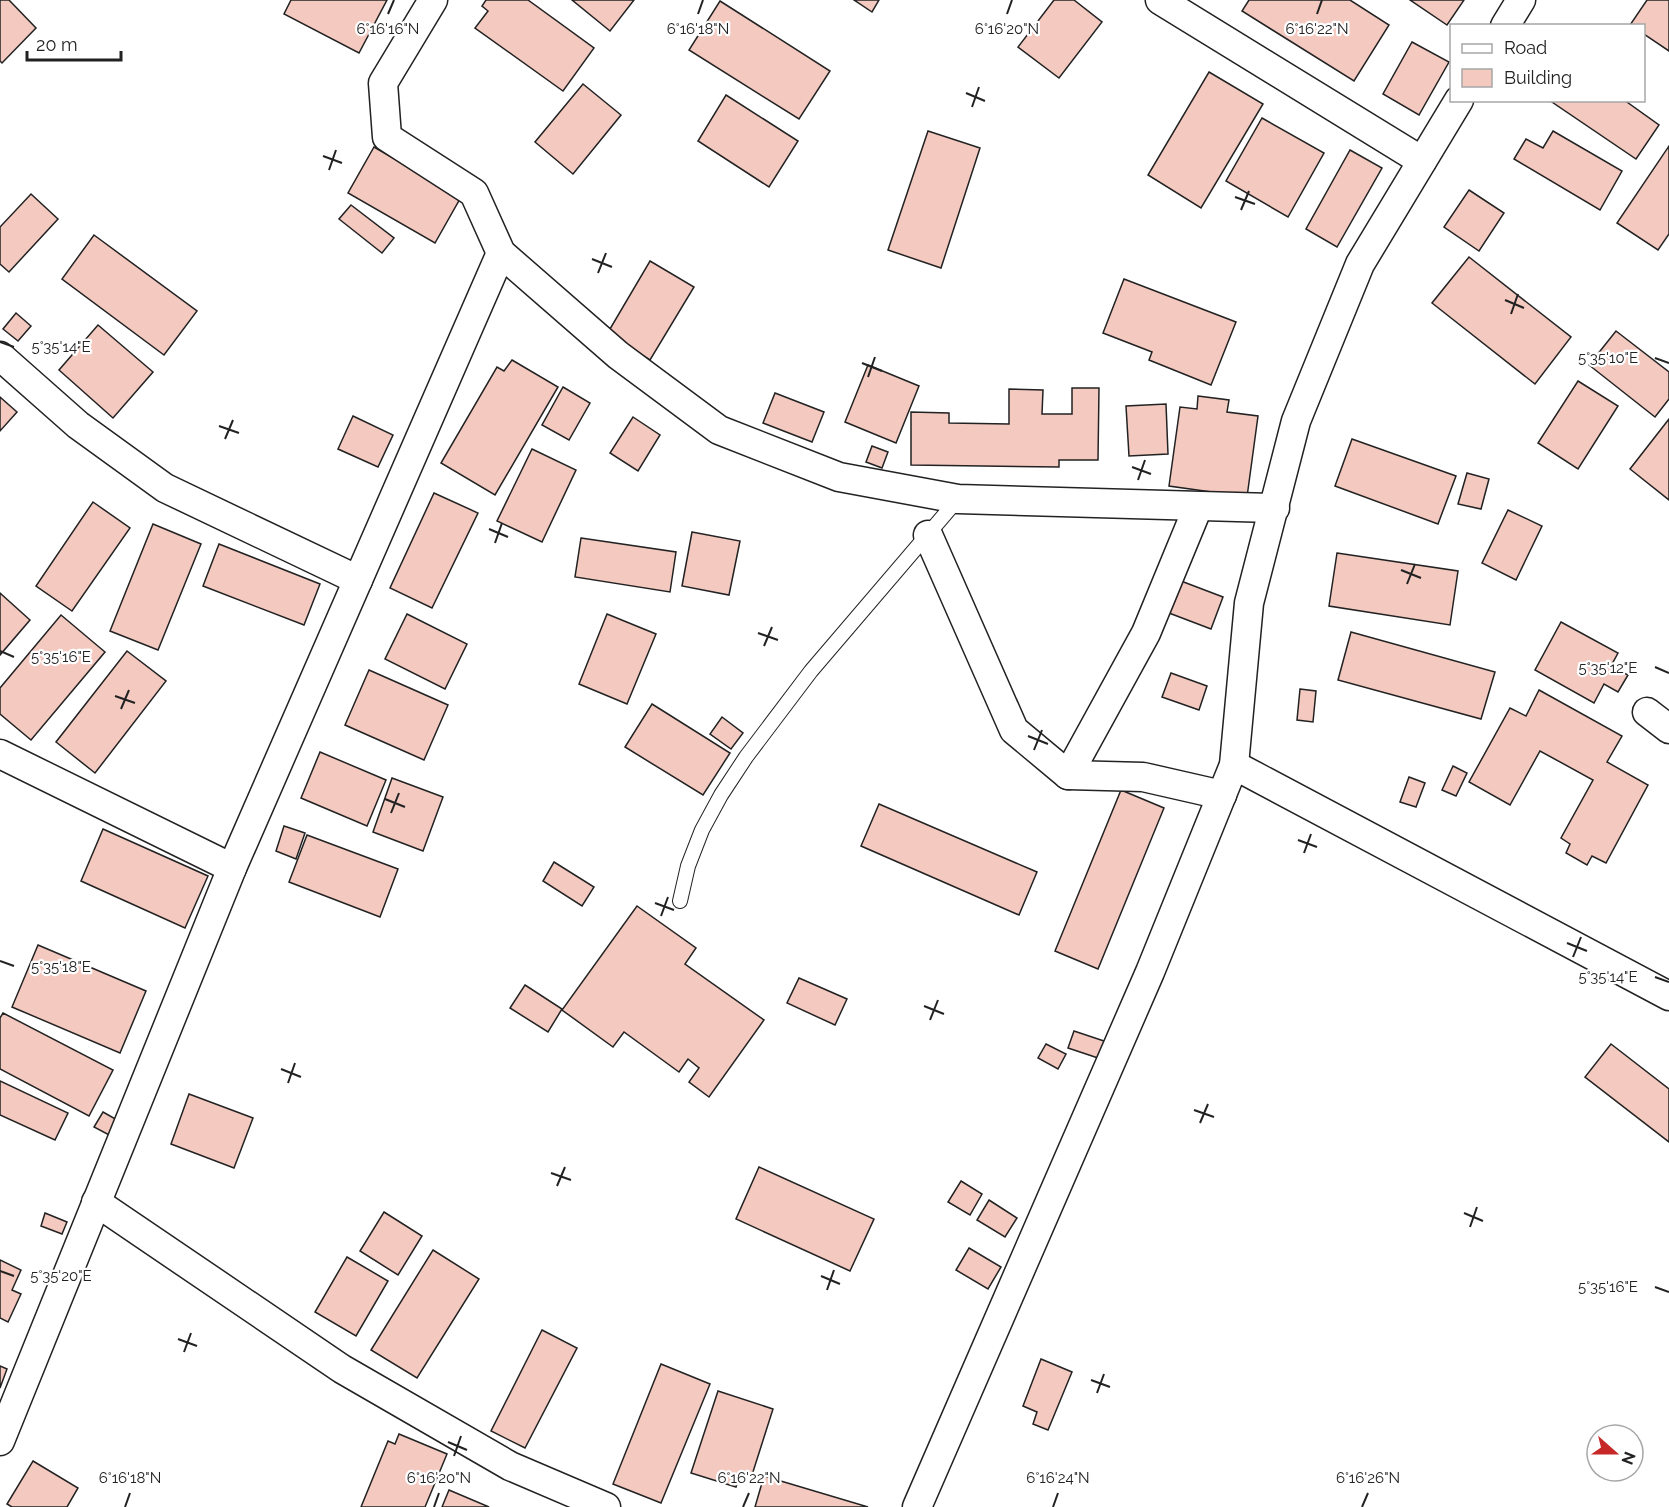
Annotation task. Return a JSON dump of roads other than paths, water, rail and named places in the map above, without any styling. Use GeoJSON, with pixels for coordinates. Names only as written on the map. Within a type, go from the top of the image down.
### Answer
{"type":"FeatureCollection","features":[{"type":"Feature","properties":{"kind":"street"},"geometry":{"type":"LineString","coordinates":[[432,0],[383,83],[387,137],[474,193],[501,253],[618,355],[719,430],[839,477],[958,499],[1275,508]]}},
{"type":"Feature","properties":{"kind":"street"},"geometry":{"type":"LineString","coordinates":[[1160,0],[1422,161]]}},
{"type":"Feature","properties":{"kind":"street"},"geometry":{"type":"LineString","coordinates":[[1506,24],[1521,0]]}},
{"type":"Feature","properties":{"kind":"street"},"geometry":{"type":"LineString","coordinates":[[917,1507],[1150,972],[1234,765],[1249,603],[1296,421],[1360,264],[1458,102]]}},
{"type":"Feature","properties":{"kind":"street"},"geometry":{"type":"LineString","coordinates":[[0,1441],[232,868],[501,253]]}},
{"type":"Feature","properties":{"kind":"street"},"geometry":{"type":"LineString","coordinates":[[0,357],[78,425],[165,488],[358,580]]}},
{"type":"Feature","properties":{"kind":"street"},"geometry":{"type":"LineString","coordinates":[[1068,775],[1146,633],[1198,507]]}},
{"type":"Feature","properties":{"kind":"street"},"geometry":{"type":"LineString","coordinates":[[928,535],[1014,730],[1068,775],[1143,777],[1222,795]]}},
{"type":"Feature","properties":{"kind":"street"},"geometry":{"type":"LineString","coordinates":[[0,754],[232,868]]}},
{"type":"Feature","properties":{"kind":"street"},"geometry":{"type":"LineString","coordinates":[[1234,765],[1665,988]]}},
{"type":"Feature","properties":{"kind":"street"},"geometry":{"type":"LineString","coordinates":[[96,1202],[342,1369],[510,1466],[606,1507]]}},
{"type":"Feature","properties":{"kind":"lane"},"geometry":{"type":"LineString","coordinates":[[680,902],[688,866],[702,830],[746,757],[789,698],[958,499]]}}]}
